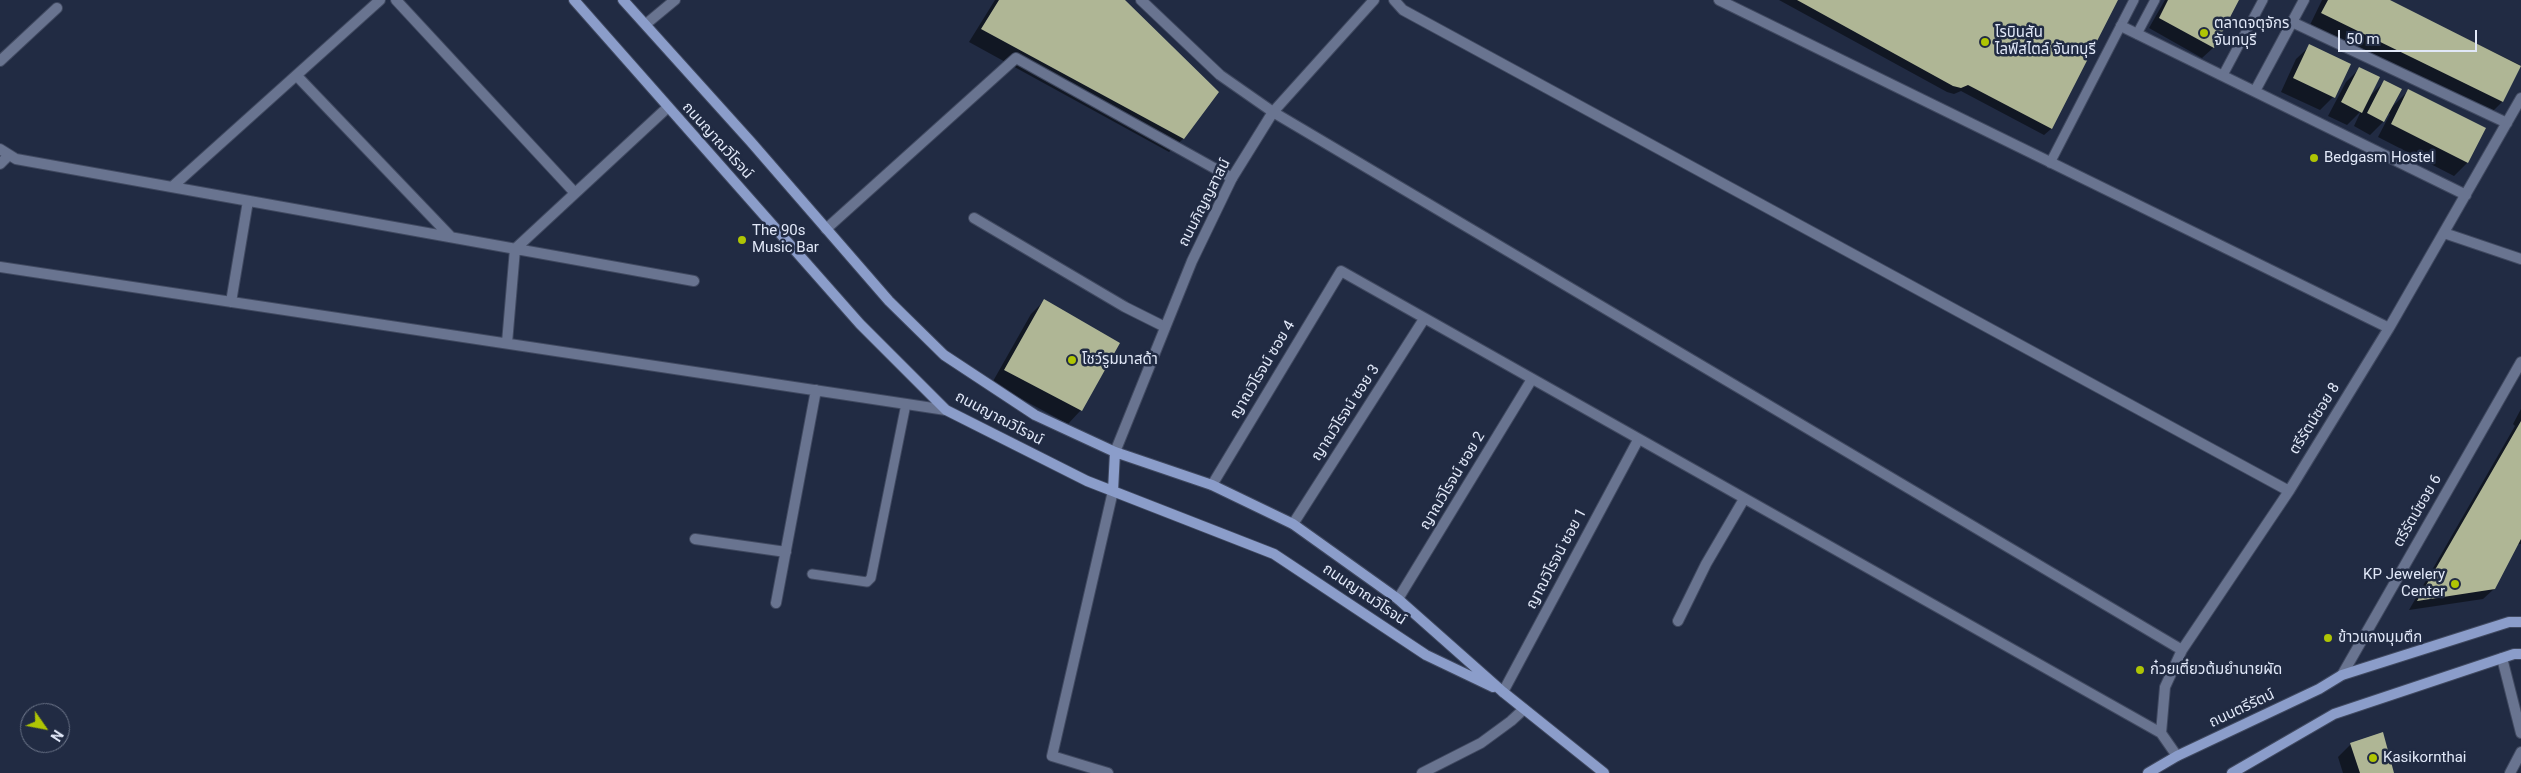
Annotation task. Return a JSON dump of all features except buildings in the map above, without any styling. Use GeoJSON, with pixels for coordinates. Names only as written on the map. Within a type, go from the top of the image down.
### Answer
{"type":"FeatureCollection","features":[{"type":"Feature","properties":{"kind":"main road","name":"ถนนญาณวิโรจน์"},"geometry":{"type":"LineString","coordinates":[[574,0],[860,324],[946,410],[1087,481],[1274,554],[1426,655],[1503,692]]}},
{"type":"Feature","properties":{"kind":"main road","name":"ถนนญาณวิโรจน์"},"geometry":{"type":"LineString","coordinates":[[623,0],[889,301],[944,356],[1034,415],[1115,452],[1212,485],[1293,524],[1398,599],[1503,692],[1604,773]]}},
{"type":"Feature","properties":{"kind":"main road"},"geometry":{"type":"LineString","coordinates":[[1113,491],[1115,452]]}},
{"type":"Feature","properties":{"kind":"main road","name":"ถนนตรีรัตน์"},"geometry":{"type":"LineString","coordinates":[[2148,773],[2177,756],[2319,689],[2342,675],[2509,622],[2521,622]]}},
{"type":"Feature","properties":{"kind":"main road"},"geometry":{"type":"LineString","coordinates":[[2232,773],[2334,714],[2502,658],[2521,654]]}},
{"type":"Feature","properties":{"kind":"street"},"geometry":{"type":"LineString","coordinates":[[172,187],[380,0]]}},
{"type":"Feature","properties":{"kind":"street"},"geometry":{"type":"LineString","coordinates":[[396,0],[575,193]]}},
{"type":"Feature","properties":{"kind":"street"},"geometry":{"type":"LineString","coordinates":[[646,24],[675,0]]}},
{"type":"Feature","properties":{"kind":"street"},"geometry":{"type":"LineString","coordinates":[[1140,0],[1220,75],[1273,112],[2182,650]]}},
{"type":"Feature","properties":{"kind":"street","name":"ถนนภิญญสาสน์"},"geometry":{"type":"LineString","coordinates":[[1115,452],[1192,261],[1232,178],[1273,112],[1374,0]]}},
{"type":"Feature","properties":{"kind":"street"},"geometry":{"type":"LineString","coordinates":[[1394,0],[1403,10],[2289,491]]}},
{"type":"Feature","properties":{"kind":"street"},"geometry":{"type":"LineString","coordinates":[[1719,0],[2389,328]]}},
{"type":"Feature","properties":{"kind":"street"},"geometry":{"type":"LineString","coordinates":[[2255,91],[2304,0]]}},
{"type":"Feature","properties":{"kind":"street"},"geometry":{"type":"LineString","coordinates":[[0,61],[57,8]]}},
{"type":"Feature","properties":{"kind":"street"},"geometry":{"type":"LineString","coordinates":[[2292,22],[2507,123]]}},
{"type":"Feature","properties":{"kind":"street"},"geometry":{"type":"LineString","coordinates":[[2121,26],[2466,195]]}},
{"type":"Feature","properties":{"kind":"street"},"geometry":{"type":"LineString","coordinates":[[826,229],[1016,58],[1232,178]]}},
{"type":"Feature","properties":{"kind":"street"},"geometry":{"type":"LineString","coordinates":[[296,76],[451,237]]}},
{"type":"Feature","properties":{"kind":"street","name":"ตรีรัตน์ซอย 8"},"geometry":{"type":"LineString","coordinates":[[2161,732],[2164,687],[2182,650],[2289,491],[2389,328],[2521,98]]}},
{"type":"Feature","properties":{"kind":"street"},"geometry":{"type":"LineString","coordinates":[[507,343],[515,249],[668,108]]}},
{"type":"Feature","properties":{"kind":"street"},"geometry":{"type":"LineString","coordinates":[[0,164],[5,152],[16,159],[694,281]]}},
{"type":"Feature","properties":{"kind":"street"},"geometry":{"type":"LineString","coordinates":[[231,302],[248,201]]}},
{"type":"Feature","properties":{"kind":"street"},"geometry":{"type":"LineString","coordinates":[[974,218],[1125,307],[1165,327]]}},
{"type":"Feature","properties":{"kind":"street"},"geometry":{"type":"LineString","coordinates":[[2444,233],[2521,259]]}},
{"type":"Feature","properties":{"kind":"street"},"geometry":{"type":"LineString","coordinates":[[0,268],[946,410]]}},
{"type":"Feature","properties":{"kind":"street","name":"ญาณวิโรจน์ ซอย 4"},"geometry":{"type":"LineString","coordinates":[[1212,485],[1341,271],[1424,319]]}},
{"type":"Feature","properties":{"kind":"street"},"geometry":{"type":"LineString","coordinates":[[1424,319],[2161,732],[2177,756]]}},
{"type":"Feature","properties":{"kind":"street","name":"ญาณวิโรจน์ ซอย 3"},"geometry":{"type":"LineString","coordinates":[[1293,524],[1424,319]]}},
{"type":"Feature","properties":{"kind":"street","name":"ตรีรัตน์ซอย 6"},"geometry":{"type":"LineString","coordinates":[[2342,675],[2521,362]]}},
{"type":"Feature","properties":{"kind":"street","name":"ญาณวิโรจน์ ซอย 2"},"geometry":{"type":"LineString","coordinates":[[1398,599],[1532,379]]}},
{"type":"Feature","properties":{"kind":"street"},"geometry":{"type":"LineString","coordinates":[[776,603],[816,390]]}},
{"type":"Feature","properties":{"kind":"street","name":"ญาณวิโรจน์ ซอย 1"},"geometry":{"type":"LineString","coordinates":[[1503,692],[1638,440]]}},
{"type":"Feature","properties":{"kind":"street"},"geometry":{"type":"LineString","coordinates":[[1108,773],[1052,756],[1113,491]]}},
{"type":"Feature","properties":{"kind":"street"},"geometry":{"type":"LineString","coordinates":[[1678,622],[1706,564],[1744,499]]}},
{"type":"Feature","properties":{"kind":"street"},"geometry":{"type":"LineString","coordinates":[[695,539],[786,552]]}},
{"type":"Feature","properties":{"kind":"street"},"geometry":{"type":"LineString","coordinates":[[2502,658],[2521,733]]}},
{"type":"Feature","properties":{"kind":"street"},"geometry":{"type":"LineString","coordinates":[[1422,773],[1481,743],[1524,709]]}},
{"type":"Feature","properties":{"kind":"street"},"geometry":{"type":"LineString","coordinates":[[2510,773],[2521,752]]}},
{"type":"Feature","properties":{"kind":"lane"},"geometry":{"type":"LineString","coordinates":[[2050,163],[2134,0]]}},
{"type":"Feature","properties":{"kind":"lane"},"geometry":{"type":"LineString","coordinates":[[2137,34],[2154,0]]}},
{"type":"Feature","properties":{"kind":"lane"},"geometry":{"type":"LineString","coordinates":[[2222,75],[2263,0]]}},
{"type":"Feature","properties":{"kind":"lane"},"geometry":{"type":"LineString","coordinates":[[812,574],[867,582],[872,578],[906,404]]}},
{"type":"Feature","properties":{"kind":"place","name":"ตลาดจตุจักร จันทบุรี"},"geometry":{"type":"Point","coordinates":[2204,33]}},
{"type":"Feature","properties":{"kind":"place","name":"โรบินสัน ไลฟ์สไตล์ จันทบุรี"},"geometry":{"type":"Point","coordinates":[1985,42]}},
{"type":"Feature","properties":{"kind":"place","name":"Bedgasm Hostel"},"geometry":{"type":"Point","coordinates":[2314,158]}},
{"type":"Feature","properties":{"kind":"place","name":"The 90s Music Bar"},"geometry":{"type":"Point","coordinates":[742,240]}},
{"type":"Feature","properties":{"kind":"place","name":"โชว์รูมมาสด้า"},"geometry":{"type":"Point","coordinates":[1072,360]}},
{"type":"Feature","properties":{"kind":"place","name":"KP Jewelery Center"},"geometry":{"type":"Point","coordinates":[2455,584]}},
{"type":"Feature","properties":{"kind":"place","name":"ข้าวแกงมุมตึก"},"geometry":{"type":"Point","coordinates":[2328,638]}},
{"type":"Feature","properties":{"kind":"place","name":"ก๋วยเตี๋ยวต้มยำนายผัด"},"geometry":{"type":"Point","coordinates":[2140,670]}},
{"type":"Feature","properties":{"kind":"place","name":"Kasikornthai"},"geometry":{"type":"Point","coordinates":[2373,758]}}]}
